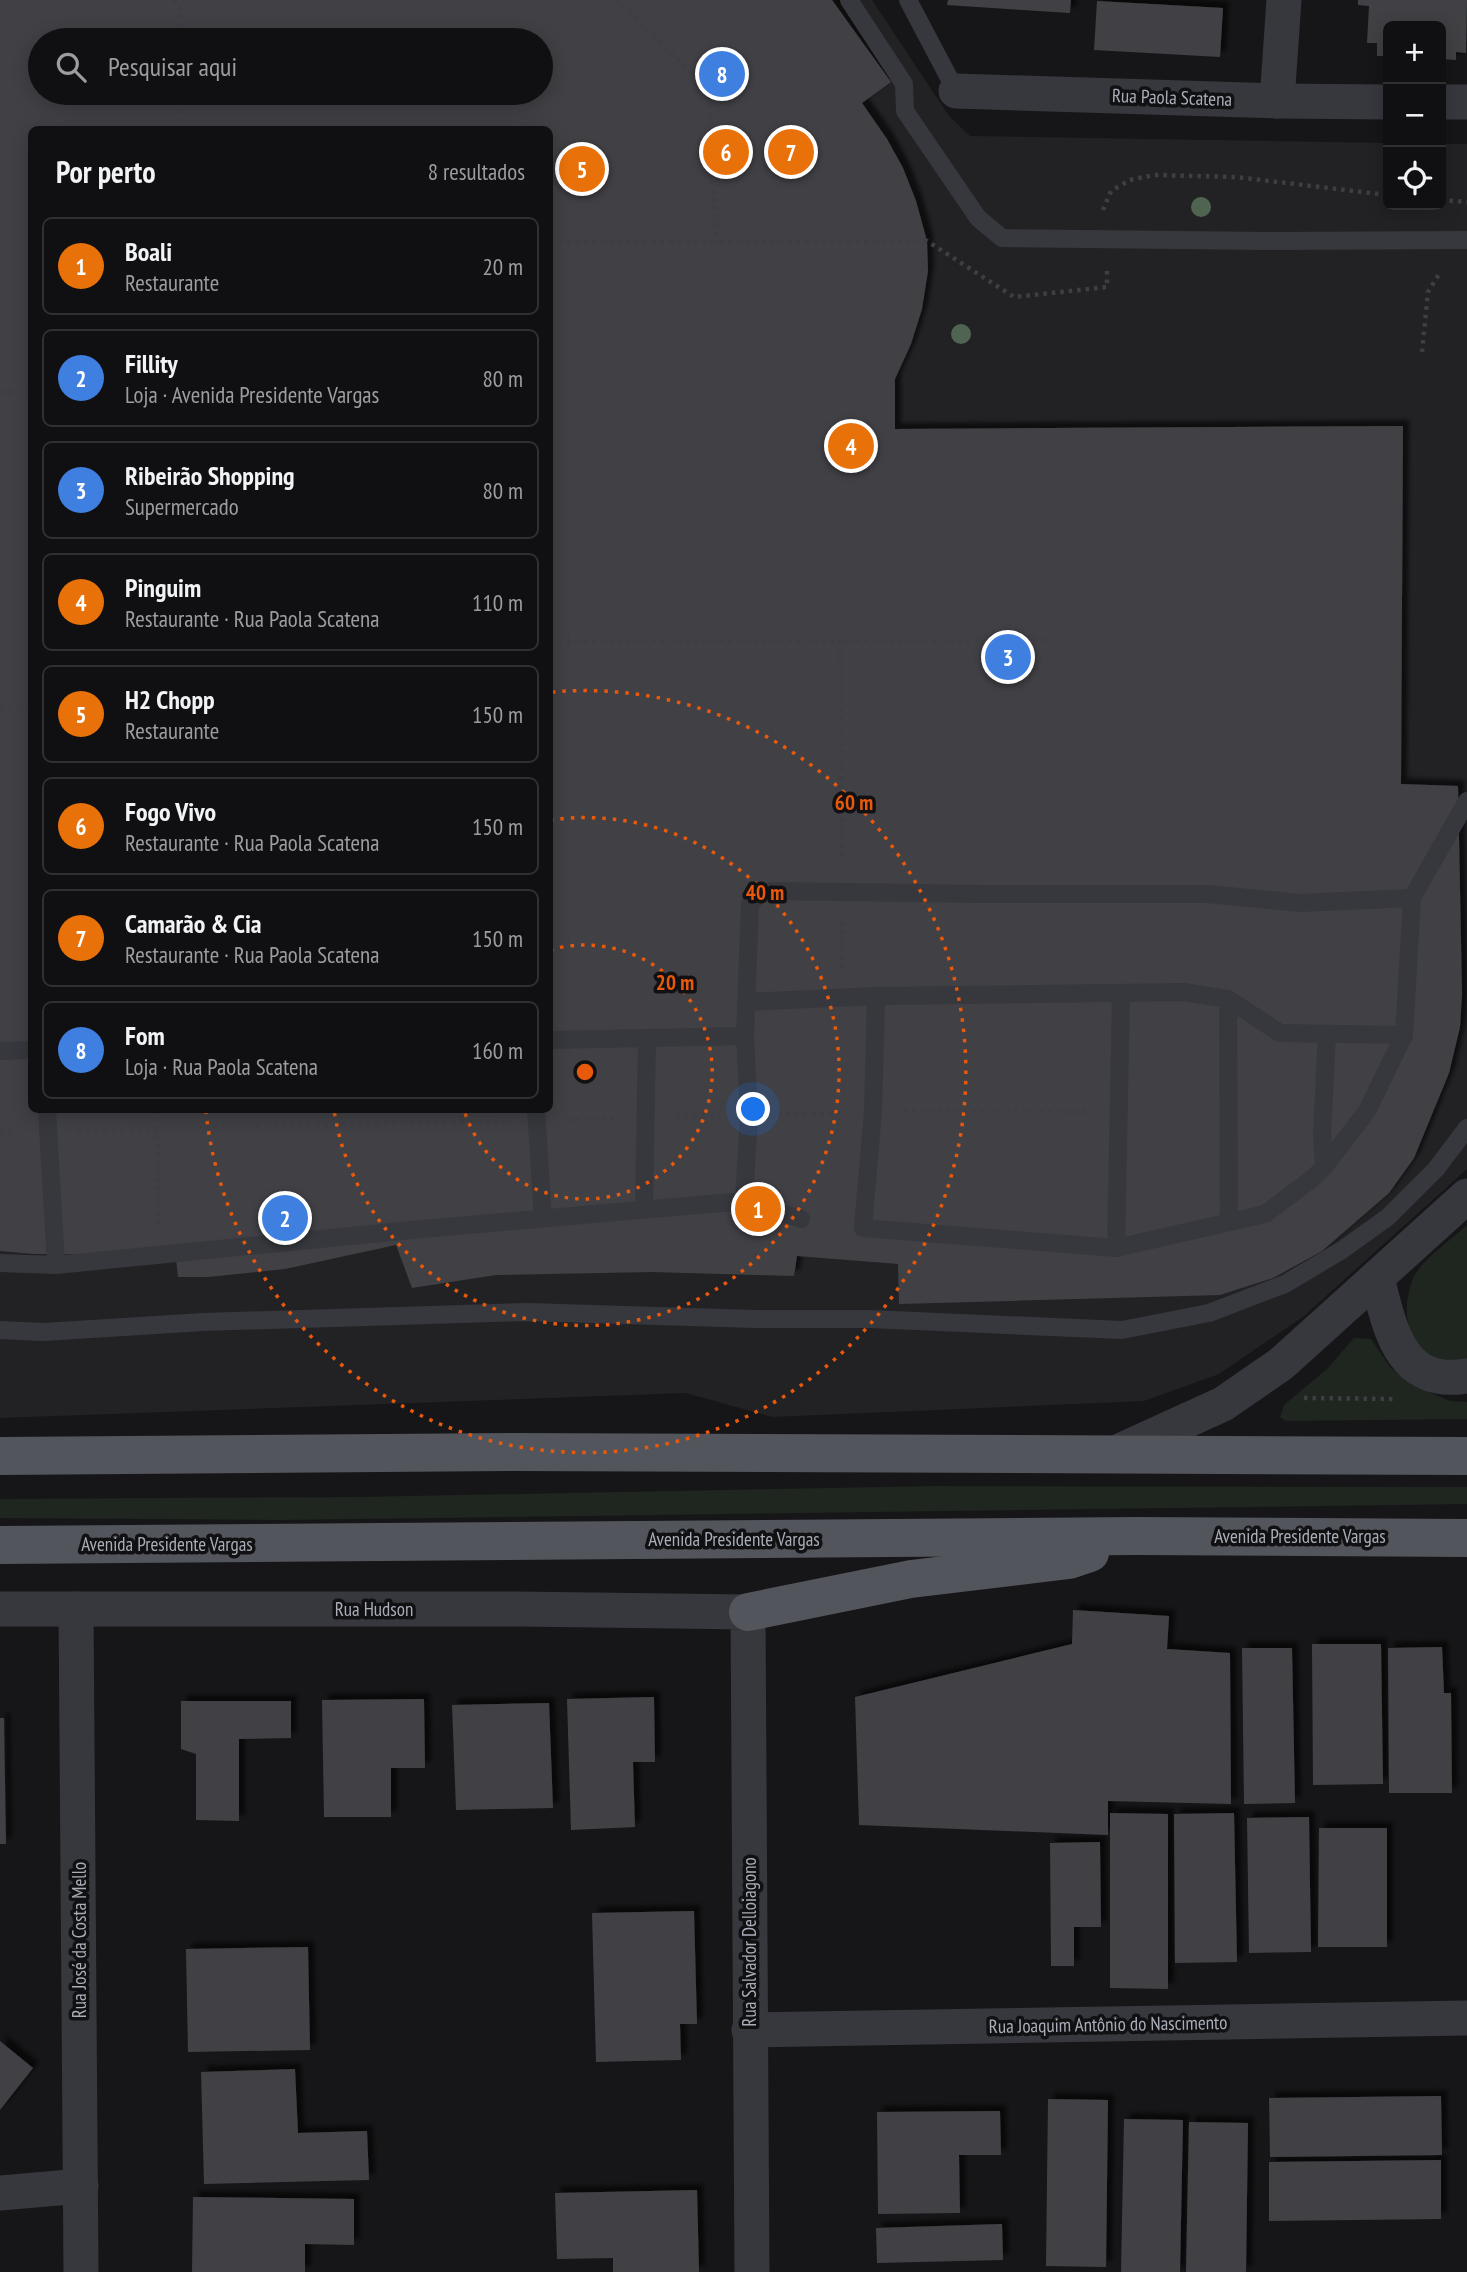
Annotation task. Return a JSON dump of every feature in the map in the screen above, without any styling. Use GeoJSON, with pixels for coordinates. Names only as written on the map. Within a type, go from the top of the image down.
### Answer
{"type":"FeatureCollection","features":[{"type":"Feature","properties":{"kind":"main road"},"geometry":{"type":"LineString","coordinates":[[0,1456],[511,1452],[1467,1456]]}},
{"type":"Feature","properties":{"kind":"main road"},"geometry":{"type":"LineString","coordinates":[[748,1612],[911,1578],[1069,1560],[1136,1536]]}},
{"type":"Feature","properties":{"kind":"main road","name":"Avenida Presidente Vargas"},"geometry":{"type":"LineString","coordinates":[[0,1545],[1136,1536],[1467,1538]]}},
{"type":"Feature","properties":{"kind":"street"},"geometry":{"type":"LineString","coordinates":[[1277,101],[1284,0]]}},
{"type":"Feature","properties":{"kind":"street","name":"Rua Paola Scatena"},"geometry":{"type":"LineString","coordinates":[[956,91],[1383,102]]}},
{"type":"Feature","properties":{"kind":"street"},"geometry":{"type":"LineString","coordinates":[[1446,102],[1467,102]]}},
{"type":"Feature","properties":{"kind":"street"},"geometry":{"type":"LineString","coordinates":[[1111,1455],[1223,1404],[1282,1364],[1467,1196]]}},
{"type":"Feature","properties":{"kind":"street"},"geometry":{"type":"LineString","coordinates":[[1377,1279],[1390,1328],[1399,1349],[1415,1367],[1434,1376],[1467,1376]]}},
{"type":"Feature","properties":{"kind":"street","name":"Rua Hudson"},"geometry":{"type":"LineString","coordinates":[[0,1609],[748,1612]]}},
{"type":"Feature","properties":{"kind":"street","name":"Rua José da Costa Mello"},"geometry":{"type":"LineString","coordinates":[[76,1609],[81,2272]]}},
{"type":"Feature","properties":{"kind":"street","name":"Rua Salvador Delloiagono"},"geometry":{"type":"LineString","coordinates":[[748,1612],[752,2272]]}},
{"type":"Feature","properties":{"kind":"street","name":"Rua Joaquim Antônio do Nascimento"},"geometry":{"type":"LineString","coordinates":[[749,2030],[1467,2018]]}},
{"type":"Feature","properties":{"kind":"street"},"geometry":{"type":"LineString","coordinates":[[0,2193],[81,2186]]}},
{"type":"Feature","properties":{"kind":"lane"},"geometry":{"type":"LineString","coordinates":[[849,0],[904,84],[905,111],[978,218],[1002,238],[1463,240]]}},
{"type":"Feature","properties":{"kind":"lane"},"geometry":{"type":"LineString","coordinates":[[908,0],[956,91]]}},
{"type":"Feature","properties":{"kind":"lane"},"geometry":{"type":"LineString","coordinates":[[876,996],[873,1111],[863,1228],[1116,1248],[1265,1214],[1324,1167],[1367,1111],[1404,1035],[1412,898],[1467,801]]}},
{"type":"Feature","properties":{"kind":"lane"},"geometry":{"type":"LineString","coordinates":[[744,1201],[749,1115],[745,1036],[750,904],[758,895],[772,891],[1209,894],[1300,903],[1412,898]]}},
{"type":"Feature","properties":{"kind":"lane"},"geometry":{"type":"LineString","coordinates":[[747,1002],[876,996],[1184,992],[1228,999],[1280,1033],[1404,1035]]}},
{"type":"Feature","properties":{"kind":"lane"},"geometry":{"type":"LineString","coordinates":[[1116,1248],[1121,994]]}},
{"type":"Feature","properties":{"kind":"lane"},"geometry":{"type":"LineString","coordinates":[[1228,999],[1229,1221]]}},
{"type":"Feature","properties":{"kind":"lane"},"geometry":{"type":"LineString","coordinates":[[1324,1167],[1322,1133],[1327,1034]]}},
{"type":"Feature","properties":{"kind":"lane"},"geometry":{"type":"LineString","coordinates":[[553,1040],[745,1036]]}},
{"type":"Feature","properties":{"kind":"lane"},"geometry":{"type":"LineString","coordinates":[[644,1209],[648,1038]]}},
{"type":"Feature","properties":{"kind":"lane"},"geometry":{"type":"LineString","coordinates":[[0,1051],[28,1050]]}},
{"type":"Feature","properties":{"kind":"lane"},"geometry":{"type":"LineString","coordinates":[[47,1113],[56,1265]]}},
{"type":"Feature","properties":{"kind":"lane"},"geometry":{"type":"LineString","coordinates":[[536,1113],[543,1218]]}},
{"type":"Feature","properties":{"kind":"lane"},"geometry":{"type":"LineString","coordinates":[[0,1330],[44,1332],[203,1322],[528,1312],[755,1319],[870,1319],[1122,1330],[1209,1313],[1285,1284],[1342,1250],[1388,1217],[1436,1169],[1467,1128]]}},
{"type":"Feature","properties":{"kind":"lane"},"geometry":{"type":"LineString","coordinates":[[0,1263],[56,1265],[744,1201],[801,1219]]}},
{"type":"Feature","properties":{"kind":"path"},"geometry":{"type":"LineString","coordinates":[[174,0],[180,6],[180,28]]}},
{"type":"Feature","properties":{"kind":"path"},"geometry":{"type":"LineString","coordinates":[[616,0],[709,89],[716,242]]}},
{"type":"Feature","properties":{"kind":"path"},"geometry":{"type":"LineString","coordinates":[[178,105],[178,126]]}},
{"type":"Feature","properties":{"kind":"path"},"geometry":{"type":"LineString","coordinates":[[1446,200],[1467,202]]}},
{"type":"Feature","properties":{"kind":"path"},"geometry":{"type":"LineString","coordinates":[[1422,352],[1428,292],[1463,240]]}},
{"type":"Feature","properties":{"kind":"path"},"geometry":{"type":"LineString","coordinates":[[553,242],[927,241]]}},
{"type":"Feature","properties":{"kind":"path"},"geometry":{"type":"LineString","coordinates":[[0,391],[28,392]]}},
{"type":"Feature","properties":{"kind":"path"},"geometry":{"type":"LineString","coordinates":[[840,640],[842,998]]}},
{"type":"Feature","properties":{"kind":"path"},"geometry":{"type":"LineString","coordinates":[[553,641],[1048,640]]}},
{"type":"Feature","properties":{"kind":"path"},"geometry":{"type":"LineString","coordinates":[[0,709],[28,708]]}},
{"type":"Feature","properties":{"kind":"path"},"geometry":{"type":"LineString","coordinates":[[843,1100],[843,1126]]}},
{"type":"Feature","properties":{"kind":"path"},"geometry":{"type":"LineString","coordinates":[[157,1113],[158,1255]]}},
{"type":"Feature","properties":{"kind":"path"},"geometry":{"type":"LineString","coordinates":[[1297,1398],[1400,1399]]}},
{"type":"Feature","properties":{"kind":"shaded area"},"geometry":{"type":"Polygon","coordinates":[[[0,0],[872,0],[949,116],[970,136],[1383,143],[1383,210],[1446,210],[1446,144],[1467,144],[1467,1169],[1304,1316],[1219,1374],[1144,1401],[772,1417],[686,1393],[0,1418],[0,0]]]}},
{"type":"Feature","properties":{"kind":"shaded area"},"geometry":{"type":"Polygon","coordinates":[[[1467,1225],[1467,1360],[1443,1359],[1430,1355],[1414,1340],[1407,1318],[1408,1294],[1421,1266],[1467,1225]]]}},
{"type":"Feature","properties":{"kind":"shaded area"},"geometry":{"type":"Polygon","coordinates":[[[1354,1338],[1371,1339],[1390,1367],[1412,1385],[1450,1401],[1467,1402],[1467,1419],[1286,1421],[1280,1417],[1284,1405],[1327,1369],[1354,1338]]]}},
{"type":"Feature","properties":{"kind":"shaded area"},"geometry":{"type":"Polygon","coordinates":[[[935,1486],[1467,1487],[1467,1504],[279,1520],[0,1518],[0,1499],[358,1497],[935,1486]]]}},
{"type":"Feature","properties":{"kind":"building"},"geometry":{"type":"Polygon","coordinates":[[[0,0],[832,0],[891,82],[862,103],[903,168],[927,241],[928,271],[922,309],[911,344],[895,379],[895,429],[1403,426],[1401,784],[1458,786],[1462,994],[1460,1027],[1449,1073],[1414,1158],[1389,1193],[1322,1251],[1273,1278],[1220,1295],[899,1304],[898,1264],[797,1256],[794,1276],[652,1272],[496,1275],[412,1288],[396,1245],[285,1269],[208,1277],[178,1277],[176,1259],[158,1255],[34,1254],[0,1251],[0,0]]]}},
{"type":"Feature","properties":{"kind":"building"},"geometry":{"type":"Polygon","coordinates":[[[948,0],[1071,0],[1070,13],[947,5],[948,0]]]}},
{"type":"Feature","properties":{"kind":"building"},"geometry":{"type":"Polygon","coordinates":[[[1358,0],[1467,0],[1466,53],[1456,52],[1456,60],[1446,59],[1446,21],[1383,21],[1383,56],[1377,56],[1377,43],[1367,43],[1369,6],[1358,5],[1358,0]]]}},
{"type":"Feature","properties":{"kind":"building"},"geometry":{"type":"Polygon","coordinates":[[[1097,1],[1223,8],[1220,57],[1094,50],[1097,1]]]}},
{"type":"Feature","properties":{"kind":"building"},"geometry":{"type":"Polygon","coordinates":[[[1073,1610],[1169,1616],[1167,1649],[1230,1653],[1231,1804],[1108,1801],[1108,1835],[859,1825],[855,1697],[1072,1644],[1073,1610]]]}},
{"type":"Feature","properties":{"kind":"building"},"geometry":{"type":"Polygon","coordinates":[[[1312,1644],[1381,1644],[1383,1784],[1313,1785],[1312,1644]]]}},
{"type":"Feature","properties":{"kind":"building"},"geometry":{"type":"Polygon","coordinates":[[[1442,1647],[1444,1693],[1451,1693],[1452,1793],[1389,1793],[1388,1648],[1442,1647]]]}},
{"type":"Feature","properties":{"kind":"building"},"geometry":{"type":"Polygon","coordinates":[[[1242,1648],[1292,1648],[1295,1803],[1244,1804],[1242,1648]]]}},
{"type":"Feature","properties":{"kind":"building"},"geometry":{"type":"Polygon","coordinates":[[[654,1697],[655,1762],[633,1762],[635,1827],[571,1830],[567,1699],[654,1697]]]}},
{"type":"Feature","properties":{"kind":"building"},"geometry":{"type":"Polygon","coordinates":[[[424,1699],[425,1768],[391,1768],[391,1817],[324,1817],[322,1700],[424,1699]]]}},
{"type":"Feature","properties":{"kind":"building"},"geometry":{"type":"Polygon","coordinates":[[[181,1701],[291,1701],[291,1738],[239,1739],[239,1821],[196,1820],[196,1754],[181,1749],[181,1701]]]}},
{"type":"Feature","properties":{"kind":"building"},"geometry":{"type":"Polygon","coordinates":[[[549,1703],[553,1808],[456,1810],[452,1705],[549,1703]]]}},
{"type":"Feature","properties":{"kind":"building"},"geometry":{"type":"Polygon","coordinates":[[[0,1718],[4,1718],[6,1844],[0,1844],[0,1718]]]}},
{"type":"Feature","properties":{"kind":"building"},"geometry":{"type":"Polygon","coordinates":[[[1110,1813],[1168,1814],[1168,1989],[1110,1988],[1110,1813]]]}},
{"type":"Feature","properties":{"kind":"building"},"geometry":{"type":"Polygon","coordinates":[[[1234,1813],[1237,1962],[1175,1963],[1174,1814],[1234,1813]]]}},
{"type":"Feature","properties":{"kind":"building"},"geometry":{"type":"Polygon","coordinates":[[[1309,1817],[1311,1952],[1249,1953],[1247,1818],[1309,1817]]]}},
{"type":"Feature","properties":{"kind":"building"},"geometry":{"type":"Polygon","coordinates":[[[1319,1828],[1387,1828],[1387,1947],[1318,1947],[1319,1828]]]}},
{"type":"Feature","properties":{"kind":"building"},"geometry":{"type":"Polygon","coordinates":[[[1100,1842],[1101,1927],[1074,1927],[1074,1966],[1051,1966],[1050,1843],[1100,1842]]]}},
{"type":"Feature","properties":{"kind":"building"},"geometry":{"type":"Polygon","coordinates":[[[694,1911],[697,2024],[680,2024],[681,2060],[596,2062],[592,1913],[694,1911]]]}},
{"type":"Feature","properties":{"kind":"building"},"geometry":{"type":"Polygon","coordinates":[[[308,1947],[310,2050],[188,2052],[186,1949],[308,1947]]]}},
{"type":"Feature","properties":{"kind":"building"},"geometry":{"type":"Polygon","coordinates":[[[0,2041],[33,2068],[0,2110],[0,2041]]]}},
{"type":"Feature","properties":{"kind":"building"},"geometry":{"type":"Polygon","coordinates":[[[295,2069],[298,2133],[367,2131],[369,2180],[204,2184],[201,2072],[295,2069]]]}},
{"type":"Feature","properties":{"kind":"building"},"geometry":{"type":"Polygon","coordinates":[[[1441,2096],[1442,2155],[1270,2157],[1269,2098],[1441,2096]]]}},
{"type":"Feature","properties":{"kind":"building"},"geometry":{"type":"Polygon","coordinates":[[[1048,2099],[1108,2100],[1106,2267],[1046,2266],[1048,2099]]]}},
{"type":"Feature","properties":{"kind":"building"},"geometry":{"type":"Polygon","coordinates":[[[1000,2111],[1001,2155],[959,2155],[960,2213],[878,2214],[877,2112],[1000,2111]]]}},
{"type":"Feature","properties":{"kind":"building"},"geometry":{"type":"Polygon","coordinates":[[[1124,2119],[1183,2120],[1180,2272],[1121,2272],[1124,2119]]]}},
{"type":"Feature","properties":{"kind":"building"},"geometry":{"type":"Polygon","coordinates":[[[1189,2122],[1248,2123],[1246,2272],[1186,2272],[1189,2122]]]}},
{"type":"Feature","properties":{"kind":"building"},"geometry":{"type":"Polygon","coordinates":[[[1441,2160],[1441,2219],[1269,2221],[1269,2162],[1441,2160]]]}},
{"type":"Feature","properties":{"kind":"building"},"geometry":{"type":"Polygon","coordinates":[[[697,2190],[699,2272],[613,2272],[613,2258],[557,2259],[555,2193],[697,2190]]]}},
{"type":"Feature","properties":{"kind":"building"},"geometry":{"type":"Polygon","coordinates":[[[193,2197],[354,2199],[354,2245],[305,2244],[305,2272],[192,2272],[193,2197]]]}},
{"type":"Feature","properties":{"kind":"building"},"geometry":{"type":"Polygon","coordinates":[[[1002,2224],[1003,2260],[877,2263],[876,2228],[1002,2224]]]}},
{"type":"Feature","properties":{"kind":"place","name":"Fom"},"geometry":{"type":"Point","coordinates":[722,74]}},
{"type":"Feature","properties":{"kind":"place","name":"Fogo Vivo"},"geometry":{"type":"Point","coordinates":[726,152]}},
{"type":"Feature","properties":{"kind":"place","name":"Camarão & Cia"},"geometry":{"type":"Point","coordinates":[791,152]}},
{"type":"Feature","properties":{"kind":"place","name":"H2 Chopp"},"geometry":{"type":"Point","coordinates":[582,169]}},
{"type":"Feature","properties":{"kind":"place","name":"Pinguim"},"geometry":{"type":"Point","coordinates":[851,446]}},
{"type":"Feature","properties":{"kind":"place","name":"Ribeirão Shopping"},"geometry":{"type":"Point","coordinates":[1008,657]}},
{"type":"Feature","properties":{"kind":"place","name":"Boali"},"geometry":{"type":"Point","coordinates":[758,1209]}},
{"type":"Feature","properties":{"kind":"place","name":"Fillity"},"geometry":{"type":"Point","coordinates":[285,1218]}}]}
